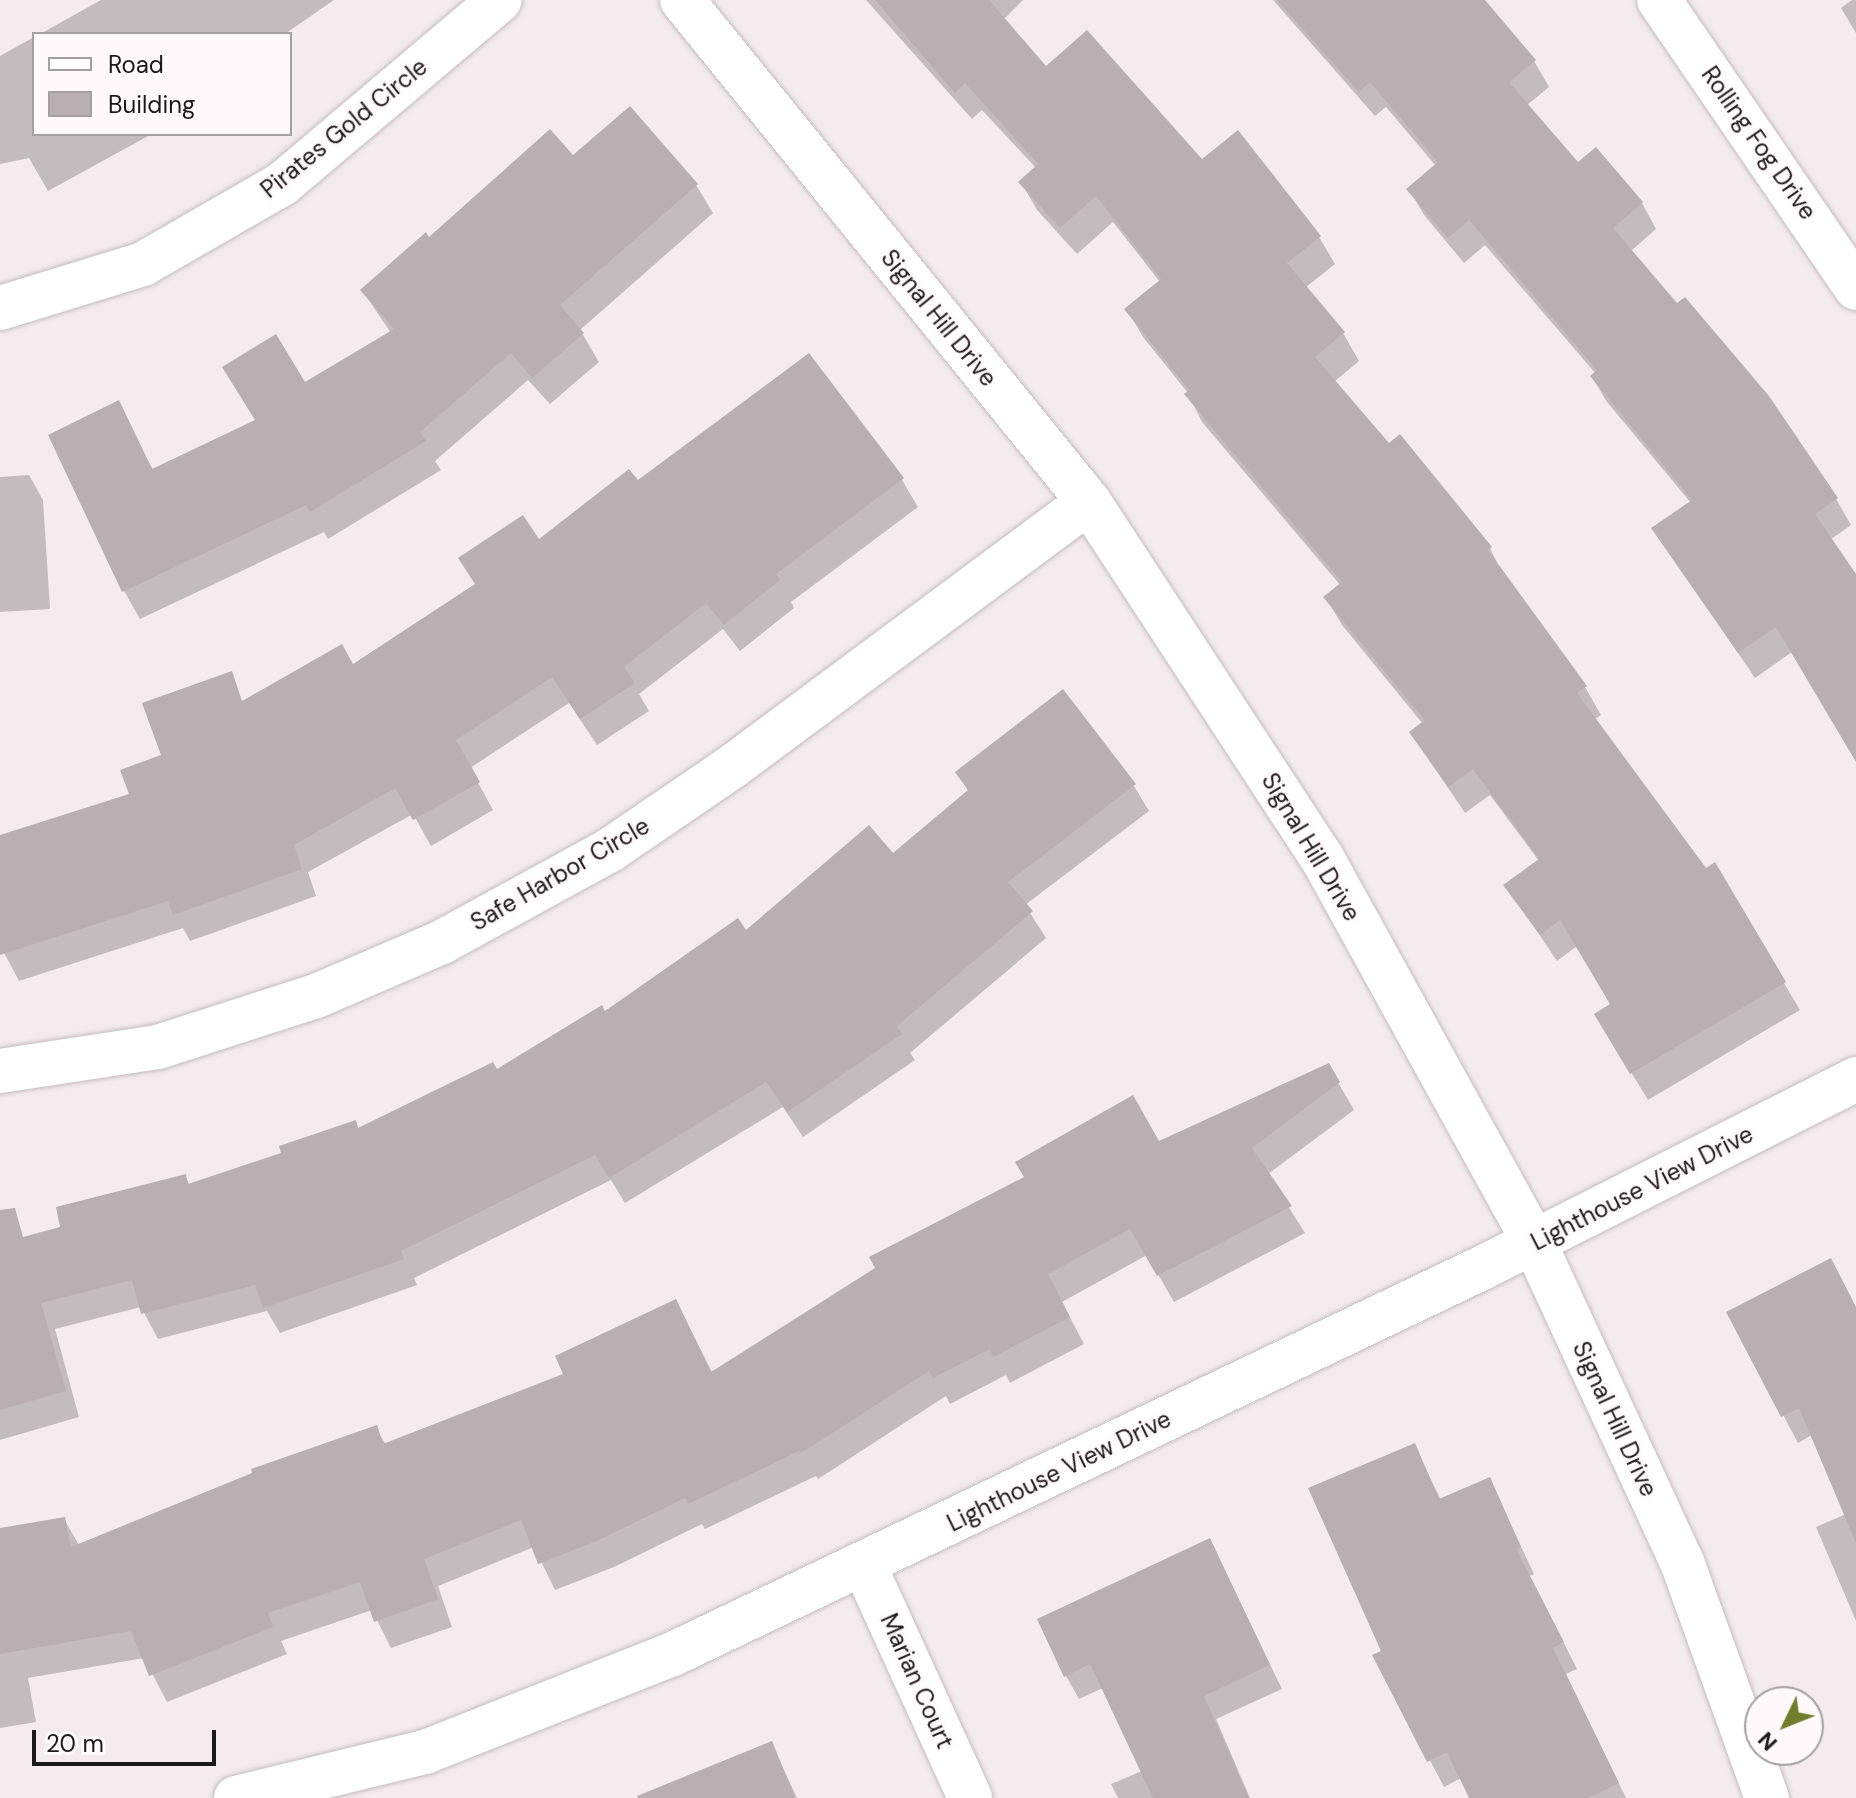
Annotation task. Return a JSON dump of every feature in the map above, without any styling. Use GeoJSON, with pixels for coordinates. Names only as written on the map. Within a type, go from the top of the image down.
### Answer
{"type":"FeatureCollection","features":[{"type":"Feature","properties":{"kind":"street","name":"Pirates Gold Circle"},"geometry":{"type":"LineString","coordinates":[[0,308],[143,264],[282,184],[500,0]]}},
{"type":"Feature","properties":{"kind":"street","name":"Signal Hill Drive"},"geometry":{"type":"LineString","coordinates":[[682,0],[1089,502],[1321,856],[1534,1242],[1682,1562],[1767,1798]]}},
{"type":"Feature","properties":{"kind":"street","name":"Rolling Fog Drive"},"geometry":{"type":"LineString","coordinates":[[1659,0],[1856,288]]}},
{"type":"Feature","properties":{"kind":"street","name":"Safe Harbor Circle"},"geometry":{"type":"LineString","coordinates":[[0,1071],[158,1047],[316,996],[442,942],[610,850],[733,766],[1089,502]]}},
{"type":"Feature","properties":{"kind":"street","name":"Lighthouse View Drive"},"geometry":{"type":"LineString","coordinates":[[236,1798],[425,1752],[673,1654],[1534,1242],[1856,1079]]}},
{"type":"Feature","properties":{"kind":"street","name":"Marian Court"},"geometry":{"type":"LineString","coordinates":[[864,1565],[970,1798]]}},
{"type":"Feature","properties":{"kind":"building"},"geometry":{"type":"Polygon","coordinates":[[[875,0],[989,0],[1046,66],[1087,30],[1202,159],[1238,130],[1321,236],[1287,263],[1345,332],[1315,357],[1389,443],[1400,434],[1492,547],[1488,550],[1587,686],[1577,693],[1706,868],[1715,862],[1786,982],[1630,1074],[1594,1014],[1610,1004],[1560,920],[1540,935],[1503,885],[1539,859],[1473,769],[1448,787],[1409,732],[1425,720],[1323,597],[1342,582],[1184,394],[1189,390],[1124,309],[1161,279],[1096,196],[1060,228],[1018,182],[1038,164],[965,83],[955,93],[875,0]]]}},
{"type":"Feature","properties":{"kind":"building"},"geometry":{"type":"Polygon","coordinates":[[[1277,0],[1485,0],[1536,60],[1509,82],[1578,162],[1596,147],[1643,202],[1613,228],[1677,303],[1685,297],[1769,396],[1838,498],[1815,514],[1856,574],[1856,762],[1776,627],[1738,653],[1651,528],[1692,500],[1590,376],[1597,370],[1469,220],[1448,238],[1406,189],[1438,162],[1370,82],[1359,92],[1277,0]]]}},
{"type":"Feature","properties":{"kind":"building"},"geometry":{"type":"Polygon","coordinates":[[[630,106],[698,184],[560,305],[584,333],[532,378],[511,353],[420,432],[426,441],[310,512],[306,505],[122,592],[48,435],[119,400],[152,469],[255,420],[222,367],[276,334],[305,382],[394,329],[360,290],[426,232],[429,237],[550,129],[573,155],[630,106]]]}},
{"type":"Feature","properties":{"kind":"building"},"geometry":{"type":"Polygon","coordinates":[[[809,353],[904,478],[776,574],[780,580],[724,625],[706,603],[624,667],[635,683],[580,719],[552,677],[456,740],[480,782],[413,820],[395,788],[294,845],[302,869],[173,915],[168,901],[0,955],[0,835],[129,794],[120,770],[161,755],[142,703],[232,671],[242,701],[342,644],[353,664],[475,584],[458,558],[523,515],[539,539],[629,469],[638,480],[809,353]]]}},
{"type":"Feature","properties":{"kind":"building"},"geometry":{"type":"Polygon","coordinates":[[[1063,689],[1136,784],[1008,882],[1033,911],[897,1026],[902,1034],[787,1112],[766,1082],[609,1178],[595,1155],[401,1251],[404,1259],[263,1308],[255,1285],[141,1314],[132,1280],[41,1303],[66,1391],[0,1410],[0,1210],[15,1208],[23,1237],[60,1227],[56,1207],[186,1174],[188,1184],[281,1153],[279,1146],[356,1120],[358,1128],[493,1062],[497,1069],[602,1005],[605,1011],[738,918],[746,930],[869,825],[893,853],[968,790],[955,772],[1063,689]]]}},
{"type":"Feature","properties":{"kind":"building"},"geometry":{"type":"Polygon","coordinates":[[[1329,1063],[1340,1082],[1252,1148],[1292,1206],[1157,1276],[1130,1229],[1048,1274],[1070,1317],[993,1357],[990,1349],[933,1378],[929,1371],[801,1453],[799,1451],[688,1504],[685,1498],[599,1540],[538,1564],[521,1520],[424,1559],[438,1599],[374,1622],[360,1582],[268,1613],[273,1627],[149,1676],[131,1631],[0,1654],[0,1528],[65,1517],[71,1547],[252,1473],[251,1469],[377,1425],[383,1444],[563,1374],[555,1356],[676,1299],[711,1372],[875,1268],[869,1257],[1024,1177],[1015,1162],[1133,1095],[1159,1141],[1329,1063]]]}},
{"type":"Feature","properties":{"kind":"building"},"geometry":{"type":"Polygon","coordinates":[[[1831,1258],[1856,1307],[1856,1543],[1799,1408],[1781,1417],[1726,1312],[1831,1258]]]}},
{"type":"Feature","properties":{"kind":"building"},"geometry":{"type":"Polygon","coordinates":[[[1415,1443],[1439,1499],[1490,1477],[1521,1547],[1516,1549],[1564,1642],[1553,1648],[1619,1783],[1588,1798],[1469,1798],[1447,1752],[1427,1762],[1372,1655],[1381,1651],[1308,1488],[1415,1443]]]}},
{"type":"Feature","properties":{"kind":"building"},"geometry":{"type":"Polygon","coordinates":[[[1210,1538],[1270,1665],[1204,1696],[1249,1798],[1153,1798],[1090,1664],[1064,1677],[1037,1619],[1210,1538]]]}},
{"type":"Feature","properties":{"kind":"building"},"geometry":{"type":"Polygon","coordinates":[[[772,1741],[795,1798],[637,1796],[772,1741]]]}}]}
